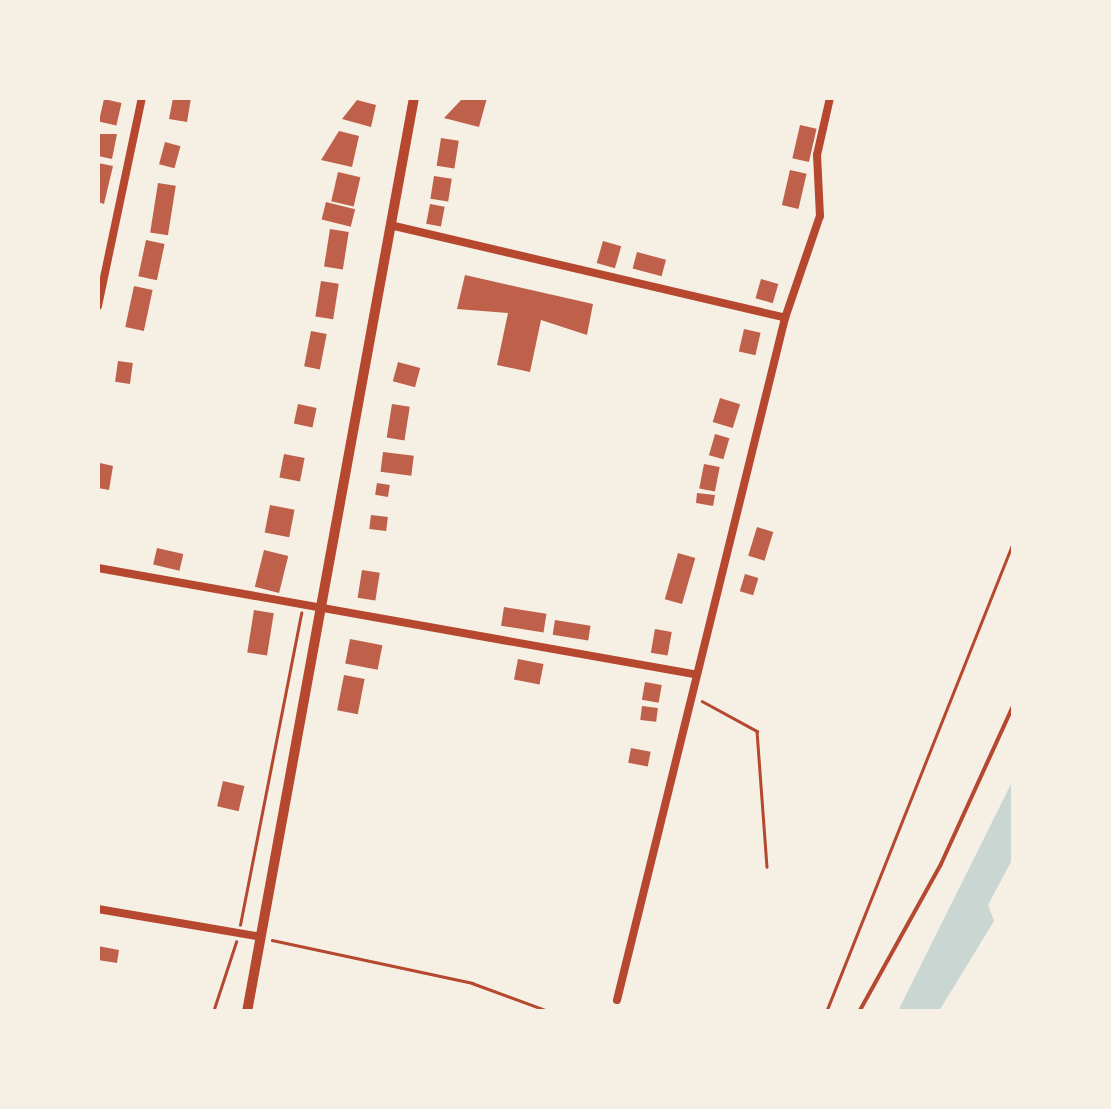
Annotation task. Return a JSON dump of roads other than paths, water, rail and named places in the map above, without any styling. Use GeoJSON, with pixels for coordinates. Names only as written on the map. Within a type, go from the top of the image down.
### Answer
{"type":"FeatureCollection","features":[{"type":"Feature","properties":{"kind":"street"},"geometry":{"type":"LineString","coordinates":[[98,306],[142,98]]}},
{"type":"Feature","properties":{"kind":"street"},"geometry":{"type":"LineString","coordinates":[[248,1012],[318,606],[414,98]]}},
{"type":"Feature","properties":{"kind":"street"},"geometry":{"type":"LineString","coordinates":[[617,1000],[688,691],[784,318],[820,216],[816,155],[830,98]]}},
{"type":"Feature","properties":{"kind":"street"},"geometry":{"type":"LineString","coordinates":[[390,226],[784,318]]}},
{"type":"Feature","properties":{"kind":"street"},"geometry":{"type":"LineString","coordinates":[[98,568],[693,674]]}},
{"type":"Feature","properties":{"kind":"street"},"geometry":{"type":"LineString","coordinates":[[98,909],[261,938]]}},
{"type":"Feature","properties":{"kind":"lane"},"geometry":{"type":"LineString","coordinates":[[859,1012],[941,864],[1014,704]]}}]}
